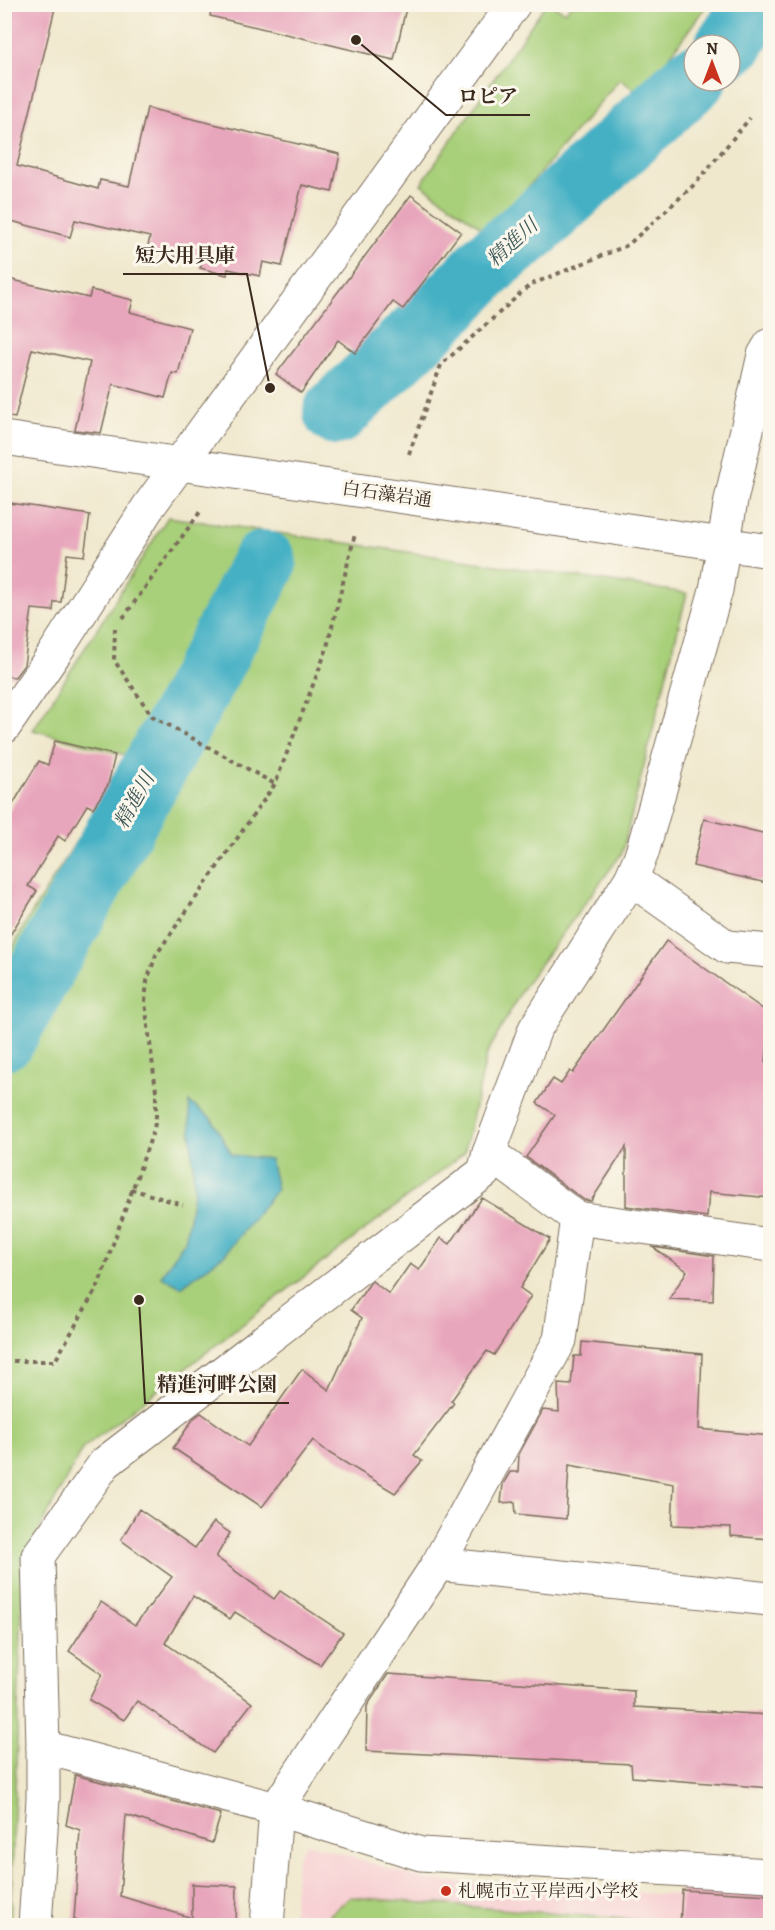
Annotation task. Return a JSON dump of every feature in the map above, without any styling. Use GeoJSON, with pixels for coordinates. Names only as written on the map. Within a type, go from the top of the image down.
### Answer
{"type":"FeatureCollection","features":[{"type":"Feature","properties":{"kind":"street"},"geometry":{"type":"LineString","coordinates":[[5,725],[54,654],[149,506],[514,4]]}},
{"type":"Feature","properties":{"kind":"street"},"geometry":{"type":"LineString","coordinates":[[35,1926],[43,1798],[38,1556],[105,1463],[484,1172],[535,1029],[631,879],[642,853],[709,613],[731,500],[764,355],[771,345]]}},
{"type":"Feature","properties":{"kind":"street","name":"白石藻岩通"},"geometry":{"type":"LineString","coordinates":[[4,438],[771,551]]}},
{"type":"Feature","properties":{"kind":"street"},"geometry":{"type":"LineString","coordinates":[[631,879],[727,947],[771,951]]}},
{"type":"Feature","properties":{"kind":"street"},"geometry":{"type":"LineString","coordinates":[[489,1153],[577,1218],[771,1245]]}},
{"type":"Feature","properties":{"kind":"street"},"geometry":{"type":"LineString","coordinates":[[267,1926],[276,1809],[438,1564],[560,1340],[577,1218]]}},
{"type":"Feature","properties":{"kind":"street"},"geometry":{"type":"LineString","coordinates":[[438,1564],[771,1599]]}},
{"type":"Feature","properties":{"kind":"street"},"geometry":{"type":"LineString","coordinates":[[43,1747],[276,1809],[421,1854],[771,1875]]}},
{"type":"Feature","properties":{"kind":"path"},"geometry":{"type":"LineString","coordinates":[[409,454],[441,365],[531,285],[628,245],[696,183],[750,118]]}},
{"type":"Feature","properties":{"kind":"path"},"geometry":{"type":"LineString","coordinates":[[200,512],[114,629],[114,660],[152,716],[275,784]]}},
{"type":"Feature","properties":{"kind":"path"},"geometry":{"type":"LineString","coordinates":[[4,1361],[55,1361],[98,1286],[154,1129],[156,1091],[144,1002],[147,981],[156,955],[275,784],[326,651],[356,534]]}},
{"type":"Feature","properties":{"kind":"path"},"geometry":{"type":"LineString","coordinates":[[131,1189],[183,1205]]}},
{"type":"Feature","properties":{"kind":"shaded area","name":"札幌市立平岸西小学校"},"geometry":{"type":"Polygon","coordinates":[[[306,1843],[426,1880],[770,1901],[770,1925],[292,1926],[297,1859],[306,1843]]]}},
{"type":"Feature","properties":{"kind":"green space"},"geometry":{"type":"Polygon","coordinates":[[[545,5],[552,5],[565,12],[571,5],[707,5],[686,33],[682,33],[682,39],[641,95],[620,79],[489,233],[421,184],[545,5]]]}},
{"type":"Feature","properties":{"kind":"green space"},"geometry":{"type":"Polygon","coordinates":[[[168,517],[687,593],[622,853],[524,986],[487,1054],[464,1153],[83,1448],[34,1539],[23,1577],[10,1926],[4,1925],[4,964],[25,924],[129,756],[33,730],[168,517]]]}},
{"type":"Feature","properties":{"kind":"green space"},"geometry":{"type":"Polygon","coordinates":[[[350,1897],[660,1922],[659,1925],[318,1925],[350,1897]]]}},
{"type":"Feature","properties":{"kind":"water"},"geometry":{"type":"Polygon","coordinates":[[[189,1102],[212,1119],[232,1155],[270,1159],[277,1189],[225,1254],[181,1287],[161,1276],[185,1241],[194,1188],[189,1102]]]}},
{"type":"Feature","properties":{"kind":"building"},"geometry":{"type":"Polygon","coordinates":[[[4,4],[56,4],[17,166],[98,189],[100,180],[129,186],[147,108],[340,154],[332,192],[302,185],[282,266],[263,262],[260,276],[228,269],[227,275],[200,268],[202,263],[147,250],[150,237],[75,220],[70,237],[4,219],[4,4]]]}},
{"type":"Feature","properties":{"kind":"building"},"geometry":{"type":"Polygon","coordinates":[[[212,4],[407,4],[394,60],[210,16],[212,4]]]}},
{"type":"Feature","properties":{"kind":"building"},"geometry":{"type":"Polygon","coordinates":[[[411,195],[461,232],[403,309],[393,302],[355,353],[338,340],[301,393],[276,374],[411,195]]]}},
{"type":"Feature","properties":{"kind":"building"},"geometry":{"type":"Polygon","coordinates":[[[4,278],[89,298],[91,290],[133,300],[130,312],[190,328],[178,374],[172,373],[165,398],[113,384],[101,433],[75,430],[90,362],[32,349],[15,418],[4,416],[4,278]]]}},
{"type":"Feature","properties":{"kind":"building"},"geometry":{"type":"Polygon","coordinates":[[[10,503],[90,515],[84,556],[67,554],[61,602],[54,602],[53,611],[32,609],[24,665],[15,677],[4,676],[4,544],[10,503]]]}},
{"type":"Feature","properties":{"kind":"building"},"geometry":{"type":"Polygon","coordinates":[[[55,741],[115,755],[108,785],[93,808],[87,805],[65,841],[58,836],[28,886],[37,891],[4,945],[4,819],[39,761],[48,765],[55,741]]]}},
{"type":"Feature","properties":{"kind":"building"},"geometry":{"type":"Polygon","coordinates":[[[704,819],[771,835],[771,884],[693,866],[704,819]]]}},
{"type":"Feature","properties":{"kind":"building"},"geometry":{"type":"Polygon","coordinates":[[[666,941],[770,1014],[766,1063],[771,1063],[771,1198],[709,1192],[707,1217],[626,1206],[626,1147],[591,1201],[584,1200],[526,1157],[555,1115],[537,1103],[553,1079],[561,1084],[570,1071],[573,1073],[666,941]]]}},
{"type":"Feature","properties":{"kind":"building"},"geometry":{"type":"Polygon","coordinates":[[[482,1198],[550,1239],[520,1288],[531,1296],[494,1355],[487,1351],[451,1401],[454,1403],[414,1455],[422,1461],[395,1493],[329,1453],[313,1440],[262,1507],[173,1448],[194,1418],[201,1413],[248,1446],[302,1369],[329,1390],[362,1318],[351,1310],[370,1283],[372,1281],[389,1294],[410,1264],[419,1270],[441,1238],[450,1244],[482,1198]]]}},
{"type":"Feature","properties":{"kind":"building"},"geometry":{"type":"Polygon","coordinates":[[[652,1247],[714,1256],[713,1301],[669,1299],[687,1271],[652,1247]]]}},
{"type":"Feature","properties":{"kind":"building"},"geometry":{"type":"Polygon","coordinates":[[[582,1342],[702,1354],[699,1429],[771,1436],[771,1539],[731,1536],[731,1527],[672,1525],[674,1484],[569,1465],[566,1519],[516,1514],[515,1502],[501,1503],[503,1484],[510,1472],[518,1472],[519,1454],[543,1410],[559,1412],[558,1384],[571,1385],[574,1356],[581,1356],[582,1342]]]}},
{"type":"Feature","properties":{"kind":"building"},"geometry":{"type":"Polygon","coordinates":[[[139,1509],[195,1548],[214,1522],[230,1533],[216,1557],[274,1599],[280,1591],[343,1633],[320,1665],[235,1612],[230,1619],[193,1596],[165,1643],[252,1703],[213,1753],[137,1701],[124,1720],[89,1700],[102,1674],[69,1651],[101,1602],[135,1625],[172,1577],[121,1540],[139,1509]]]}},
{"type":"Feature","properties":{"kind":"building"},"geometry":{"type":"Polygon","coordinates":[[[388,1674],[634,1691],[634,1707],[771,1715],[771,1788],[632,1777],[631,1764],[366,1751],[367,1706],[388,1674]]]}},
{"type":"Feature","properties":{"kind":"building"},"geometry":{"type":"Polygon","coordinates":[[[75,1775],[221,1814],[212,1843],[126,1815],[120,1896],[192,1918],[192,1884],[237,1886],[236,1926],[192,1926],[192,1919],[191,1926],[109,1926],[74,1920],[80,1830],[66,1825],[75,1775]]]}},
{"type":"Feature","properties":{"kind":"building"},"geometry":{"type":"Polygon","coordinates":[[[682,1890],[771,1895],[771,1926],[680,1926],[682,1890]]]}},
{"type":"Feature","properties":{"kind":"waterway","name":"精進川"},"geometry":{"type":"LineString","coordinates":[[737,33],[753,4]]}},
{"type":"Feature","properties":{"kind":"waterway","name":"精進川"},"geometry":{"type":"LineString","coordinates":[[336,412],[491,261],[536,224],[682,89]]}},
{"type":"Feature","properties":{"kind":"waterway","name":"精進川"},"geometry":{"type":"LineString","coordinates":[[4,1037],[190,704],[264,563]]}},
{"type":"Feature","properties":{"kind":"place","name":"ロピア"},"geometry":{"type":"Point","coordinates":[356,40]}},
{"type":"Feature","properties":{"kind":"place","name":"短大用具庫"},"geometry":{"type":"Point","coordinates":[270,388]}},
{"type":"Feature","properties":{"kind":"place","name":"精進河畔公園"},"geometry":{"type":"Point","coordinates":[139,1300]}},
{"type":"Feature","properties":{"kind":"place","name":"札幌市立平岸西小学校"},"geometry":{"type":"Point","coordinates":[446,1891]}}]}
